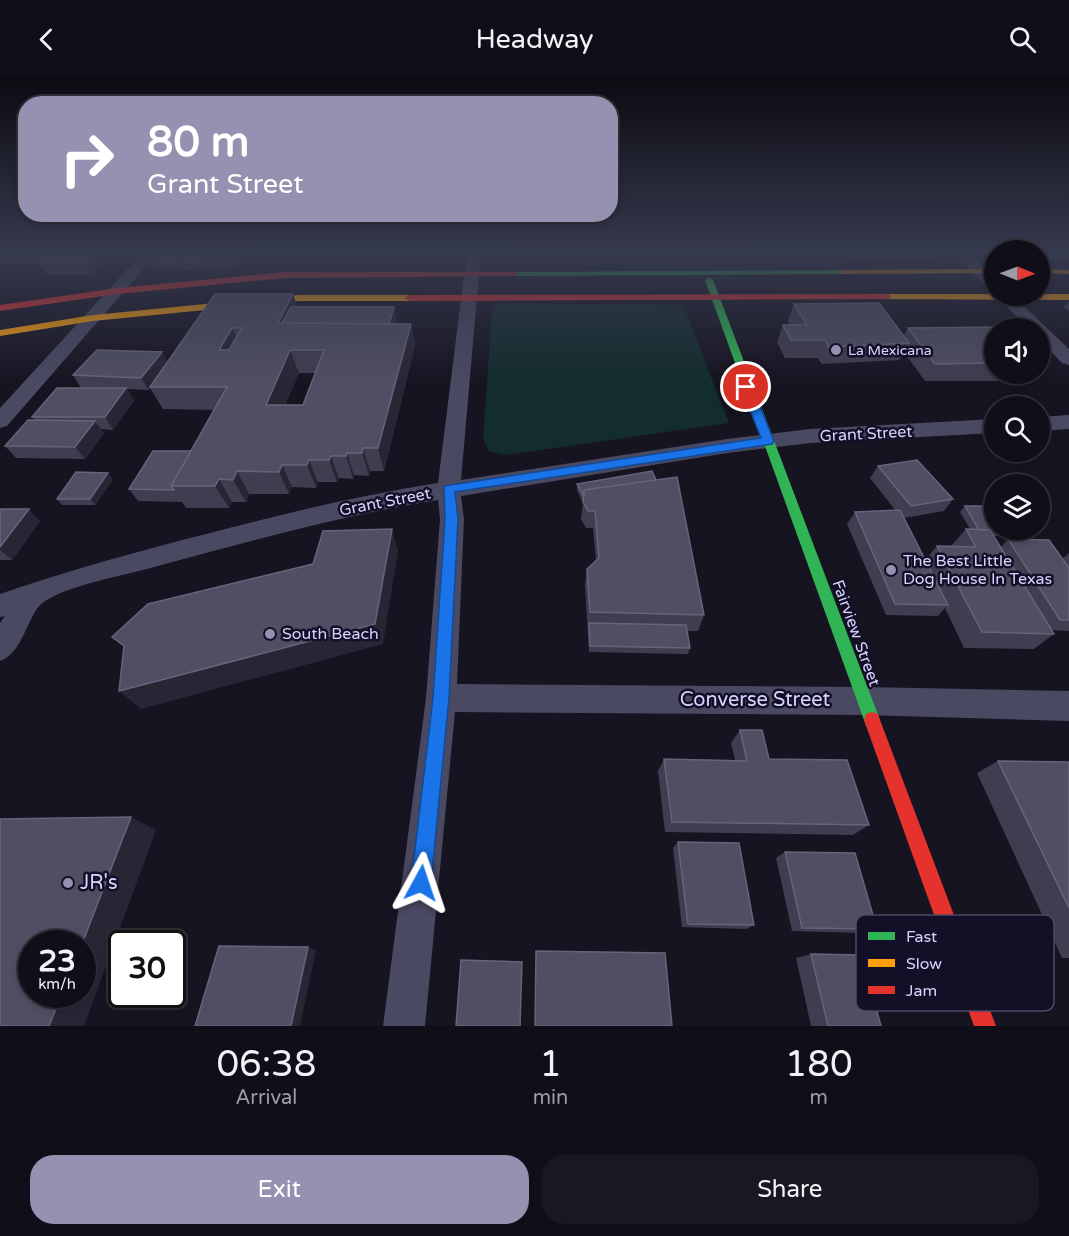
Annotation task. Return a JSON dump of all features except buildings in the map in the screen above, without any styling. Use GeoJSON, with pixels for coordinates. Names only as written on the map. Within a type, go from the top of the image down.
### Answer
{"type":"FeatureCollection","features":[{"type":"Feature","properties":{"kind":"main road"},"geometry":{"type":"LineString","coordinates":[[0,308],[88,295]]}},
{"type":"Feature","properties":{"kind":"main road","name":"Fairview Street"},"geometry":{"type":"LineString","coordinates":[[715,295],[944,915]]}},
{"type":"Feature","properties":{"kind":"main road"},"geometry":{"type":"LineString","coordinates":[[0,333],[93,318],[298,298],[717,299],[896,295]]}},
{"type":"Feature","properties":{"kind":"main road"},"geometry":{"type":"LineString","coordinates":[[1050,296],[1069,297]]}},
{"type":"Feature","properties":{"kind":"main road","name":"Fairview Street"},"geometry":{"type":"LineString","coordinates":[[979,1011],[985,1026]]}},
{"type":"Feature","properties":{"kind":"street"},"geometry":{"type":"LineString","coordinates":[[0,421],[113,295]]}},
{"type":"Feature","properties":{"kind":"street"},"geometry":{"type":"LineString","coordinates":[[404,1026],[441,698],[452,519],[449,489],[468,298]]}},
{"type":"Feature","properties":{"kind":"street"},"geometry":{"type":"LineString","coordinates":[[1015,306],[1028,318]]}},
{"type":"Feature","properties":{"kind":"street"},"geometry":{"type":"LineString","coordinates":[[1050,340],[1069,359]]}},
{"type":"Feature","properties":{"kind":"street"},"geometry":{"type":"LineString","coordinates":[[1050,423],[1069,422]]}},
{"type":"Feature","properties":{"kind":"street","name":"Grant Street"},"geometry":{"type":"LineString","coordinates":[[0,606],[79,577],[253,531],[390,499],[768,441],[984,427]]}},
{"type":"Feature","properties":{"kind":"street"},"geometry":{"type":"LineString","coordinates":[[0,648],[33,595]]}},
{"type":"Feature","properties":{"kind":"street","name":"Converse Street"},"geometry":{"type":"LineString","coordinates":[[441,698],[864,701],[1069,706]]}},
{"type":"Feature","properties":{"kind":"green space"},"geometry":{"type":"Polygon","coordinates":[[[496,304],[683,305],[729,423],[507,455],[489,451],[483,439],[492,310],[496,304]]]}},
{"type":"Feature","properties":{"kind":"traffic: fast"},"geometry":{"type":"LineString","coordinates":[[715,295],[872,720]]}},
{"type":"Feature","properties":{"kind":"traffic: slow"},"geometry":{"type":"LineString","coordinates":[[887,297],[1069,297]]}},
{"type":"Feature","properties":{"kind":"traffic: slow"},"geometry":{"type":"LineString","coordinates":[[0,333],[93,318],[298,298],[409,298]]}},
{"type":"Feature","properties":{"kind":"traffic: jam"},"geometry":{"type":"LineString","coordinates":[[0,308],[88,295]]}},
{"type":"Feature","properties":{"kind":"traffic: jam"},"geometry":{"type":"LineString","coordinates":[[409,298],[887,297]]}},
{"type":"Feature","properties":{"kind":"traffic: jam"},"geometry":{"type":"LineString","coordinates":[[872,720],[944,915]]}},
{"type":"Feature","properties":{"kind":"traffic: jam"},"geometry":{"type":"LineString","coordinates":[[979,1011],[985,1026]]}},
{"type":"Feature","properties":{"kind":"place","name":"La Mexicana"},"geometry":{"type":"Point","coordinates":[836,350]}},
{"type":"Feature","properties":{"kind":"place","name":"The Best Little Dog House In Texas"},"geometry":{"type":"Point","coordinates":[891,570]}},
{"type":"Feature","properties":{"kind":"place","name":"South Beach"},"geometry":{"type":"Point","coordinates":[270,634]}},
{"type":"Feature","properties":{"kind":"place","name":"JR's"},"geometry":{"type":"Point","coordinates":[68,883]}},
{"type":"Feature","properties":{"kind":"route"},"geometry":{"type":"LineString","coordinates":[[421,883],[430,783],[441,698],[452,519],[449,489],[768,441],[746,387]]}}]}
